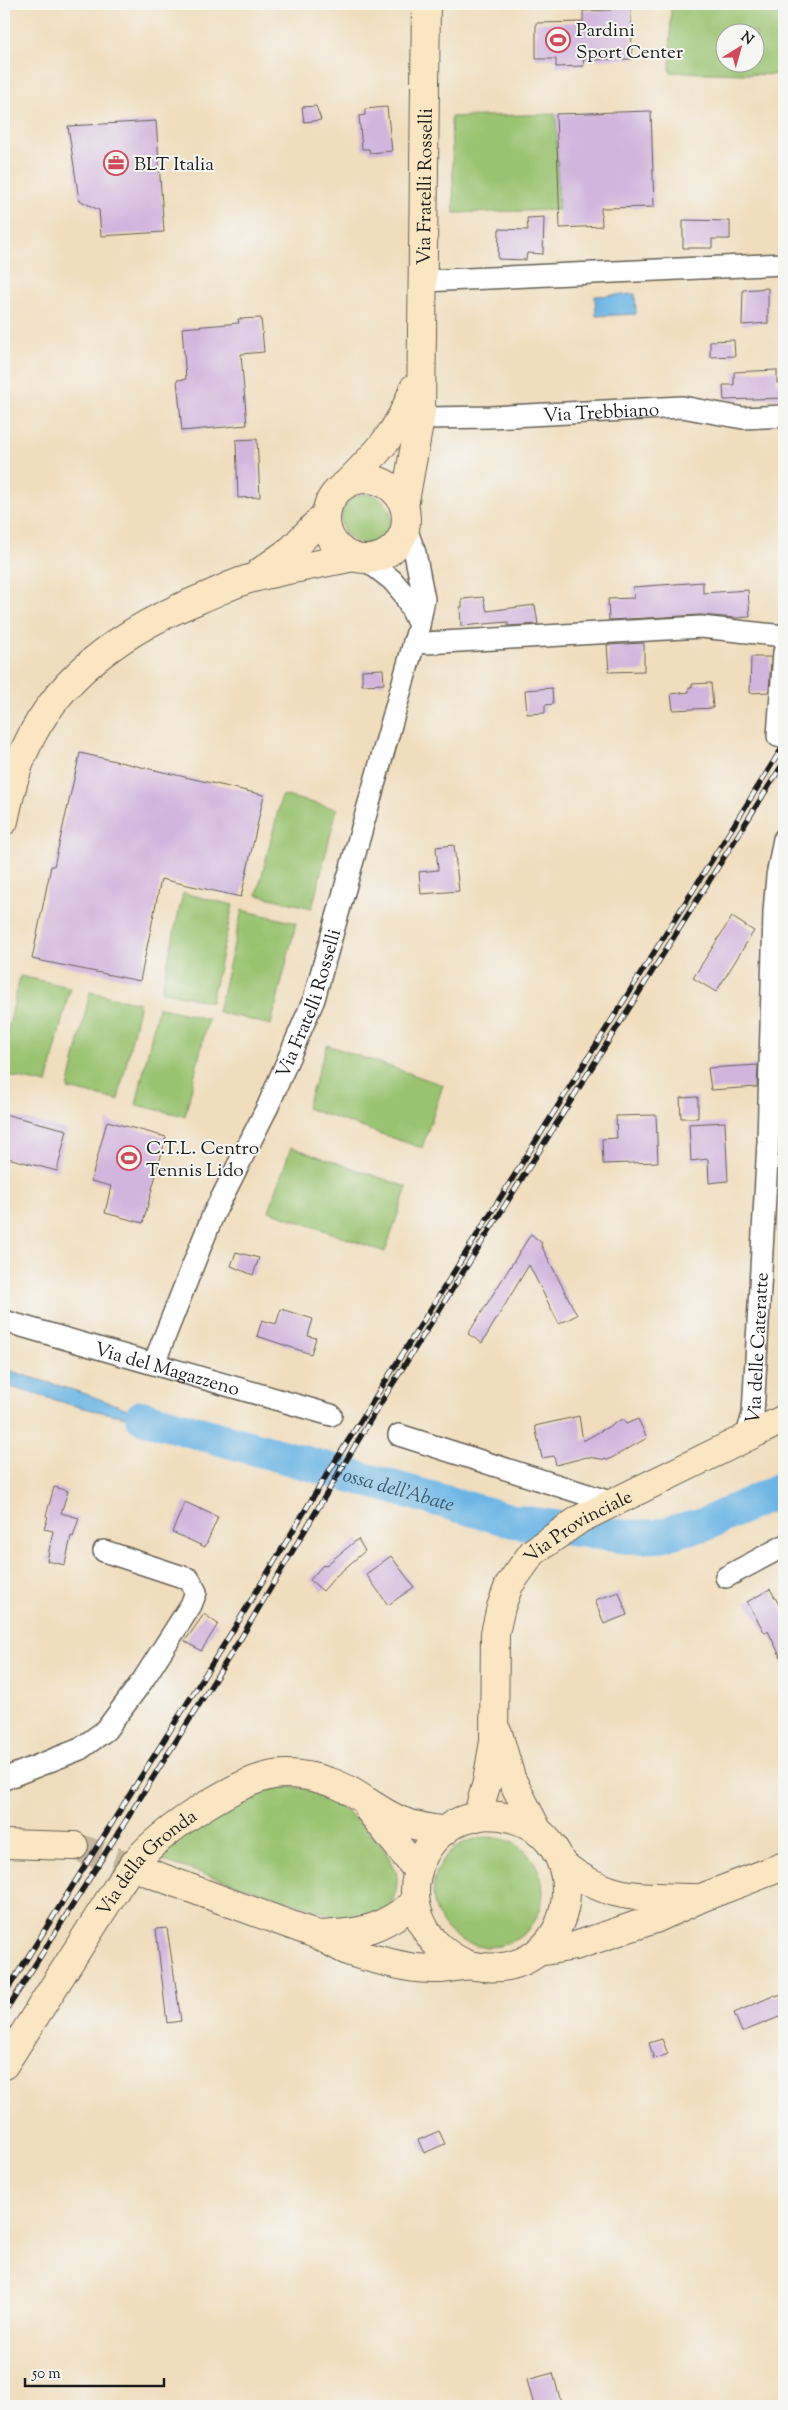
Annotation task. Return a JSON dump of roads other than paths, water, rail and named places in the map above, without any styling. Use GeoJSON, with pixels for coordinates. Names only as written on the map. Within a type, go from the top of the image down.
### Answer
{"type":"FeatureCollection","features":[{"type":"Feature","properties":{"kind":"street","name":"Via Fratelli Rosselli"},"geometry":{"type":"LineString","coordinates":[[154,1363],[212,1216],[268,1106],[314,999],[424,599],[415,553],[404,516],[420,413],[424,281],[426,4]]}},
{"type":"Feature","properties":{"kind":"street"},"geometry":{"type":"LineString","coordinates":[[424,281],[784,264]]}},
{"type":"Feature","properties":{"kind":"street","name":"Via Fratelli Rosselli"},"geometry":{"type":"LineString","coordinates":[[348,482],[390,438],[406,410],[421,368]]}},
{"type":"Feature","properties":{"kind":"street","name":"Via Trebbiano"},"geometry":{"type":"LineString","coordinates":[[420,413],[427,418],[490,417],[682,407],[743,418],[784,416]]}},
{"type":"Feature","properties":{"kind":"street"},"geometry":{"type":"LineString","coordinates":[[4,821],[14,779],[26,748],[65,687],[84,666],[135,629],[165,613],[252,578],[360,558],[376,558],[391,550],[401,537],[404,516],[397,494],[387,485],[375,479],[361,478],[348,482],[337,490],[329,501],[325,514],[326,528],[332,541],[342,551],[360,558],[392,580],[404,594],[416,633],[426,643],[701,627],[784,636]]}},
{"type":"Feature","properties":{"kind":"street"},"geometry":{"type":"LineString","coordinates":[[252,578],[292,549],[325,514]]}},
{"type":"Feature","properties":{"kind":"street"},"geometry":{"type":"LineString","coordinates":[[778,736],[784,652]]}},
{"type":"Feature","properties":{"kind":"street","name":"Via delle Cateratte"},"geometry":{"type":"LineString","coordinates":[[746,1438],[754,1404],[768,1142],[774,912],[777,876],[784,839]]}},
{"type":"Feature","properties":{"kind":"street","name":"Via del Magazzeno"},"geometry":{"type":"LineString","coordinates":[[4,1320],[331,1415]]}},
{"type":"Feature","properties":{"kind":"street","name":"Via Provinciale"},"geometry":{"type":"LineString","coordinates":[[477,1817],[487,1782],[496,1724],[495,1633],[501,1607],[509,1585],[533,1552],[580,1519],[784,1419]]}},
{"type":"Feature","properties":{"kind":"street"},"geometry":{"type":"LineString","coordinates":[[399,1435],[612,1503]]}},
{"type":"Feature","properties":{"kind":"street"},"geometry":{"type":"LineString","coordinates":[[726,1577],[784,1546]]}},
{"type":"Feature","properties":{"kind":"street"},"geometry":{"type":"LineString","coordinates":[[4,1779],[80,1749],[106,1730],[144,1680],[191,1605],[196,1592],[189,1580],[104,1551]]}},
{"type":"Feature","properties":{"kind":"street","name":"Via Provinciale"},"geometry":{"type":"LineString","coordinates":[[496,1724],[511,1778],[539,1833]]}},
{"type":"Feature","properties":{"kind":"street","name":"Via della Gronda"},"geometry":{"type":"LineString","coordinates":[[4,2065],[122,1880],[139,1858],[166,1834],[226,1794],[244,1785],[274,1775],[313,1776],[333,1783],[398,1820],[445,1831]]}},
{"type":"Feature","properties":{"kind":"street","name":"Via della Gronda"},"geometry":{"type":"LineString","coordinates":[[358,1798],[388,1831],[418,1871]]}},
{"type":"Feature","properties":{"kind":"street"},"geometry":{"type":"LineString","coordinates":[[499,1816],[520,1822],[539,1833],[552,1847],[562,1864],[566,1883],[566,1903],[562,1921],[552,1938],[538,1952],[523,1962],[506,1967],[487,1968],[470,1965],[444,1952],[433,1942],[422,1924],[415,1903],[418,1871],[424,1856],[445,1831],[460,1822],[477,1817],[499,1816]]}},
{"type":"Feature","properties":{"kind":"street"},"geometry":{"type":"LineString","coordinates":[[4,1844],[74,1846]]}},
{"type":"Feature","properties":{"kind":"street"},"geometry":{"type":"LineString","coordinates":[[562,1864],[582,1880],[621,1895],[701,1898]]}},
{"type":"Feature","properties":{"kind":"street"},"geometry":{"type":"LineString","coordinates":[[538,1952],[575,1946],[655,1919],[701,1898],[784,1866]]}},
{"type":"Feature","properties":{"kind":"street"},"geometry":{"type":"LineString","coordinates":[[147,1872],[317,1935],[349,1952],[411,1967],[442,1969],[470,1965]]}},
{"type":"Feature","properties":{"kind":"street"},"geometry":{"type":"LineString","coordinates":[[317,1935],[356,1934],[389,1922],[415,1903]]}},
{"type":"Feature","properties":{"kind":"water"},"geometry":{"type":"Polygon","coordinates":[[[635,294],[636,314],[596,316],[595,296],[635,294]]]}},
{"type":"Feature","properties":{"kind":"water"},"geometry":{"type":"Polygon","coordinates":[[[4,1369],[83,1393],[186,1430],[79,1407],[4,1385],[4,1369]]]}},
{"type":"Feature","properties":{"kind":"waterway","name":"Fossa dell'Abate"},"geometry":{"type":"LineString","coordinates":[[142,1417],[513,1521],[627,1537],[657,1536],[708,1523],[784,1488]]}},
{"type":"Feature","properties":{"kind":"tunnel"},"geometry":{"type":"LineString","coordinates":[[74,1846],[147,1872]]}},
{"type":"Feature","properties":{"kind":"railway"},"geometry":{"type":"LineString","coordinates":[[4,1995],[235,1627],[321,1484],[784,745]]}},
{"type":"Feature","properties":{"kind":"railway"},"geometry":{"type":"LineString","coordinates":[[4,2014],[241,1638],[375,1412],[784,762]]}},
{"type":"Feature","properties":{"kind":"place","name":"Pardini Sport Center"},"geometry":{"type":"Point","coordinates":[558,40]}},
{"type":"Feature","properties":{"kind":"place","name":"BLT Italia"},"geometry":{"type":"Point","coordinates":[116,163]}},
{"type":"Feature","properties":{"kind":"place","name":"C.T.L. Centro Tennis Lido"},"geometry":{"type":"Point","coordinates":[129,1158]}}]}
